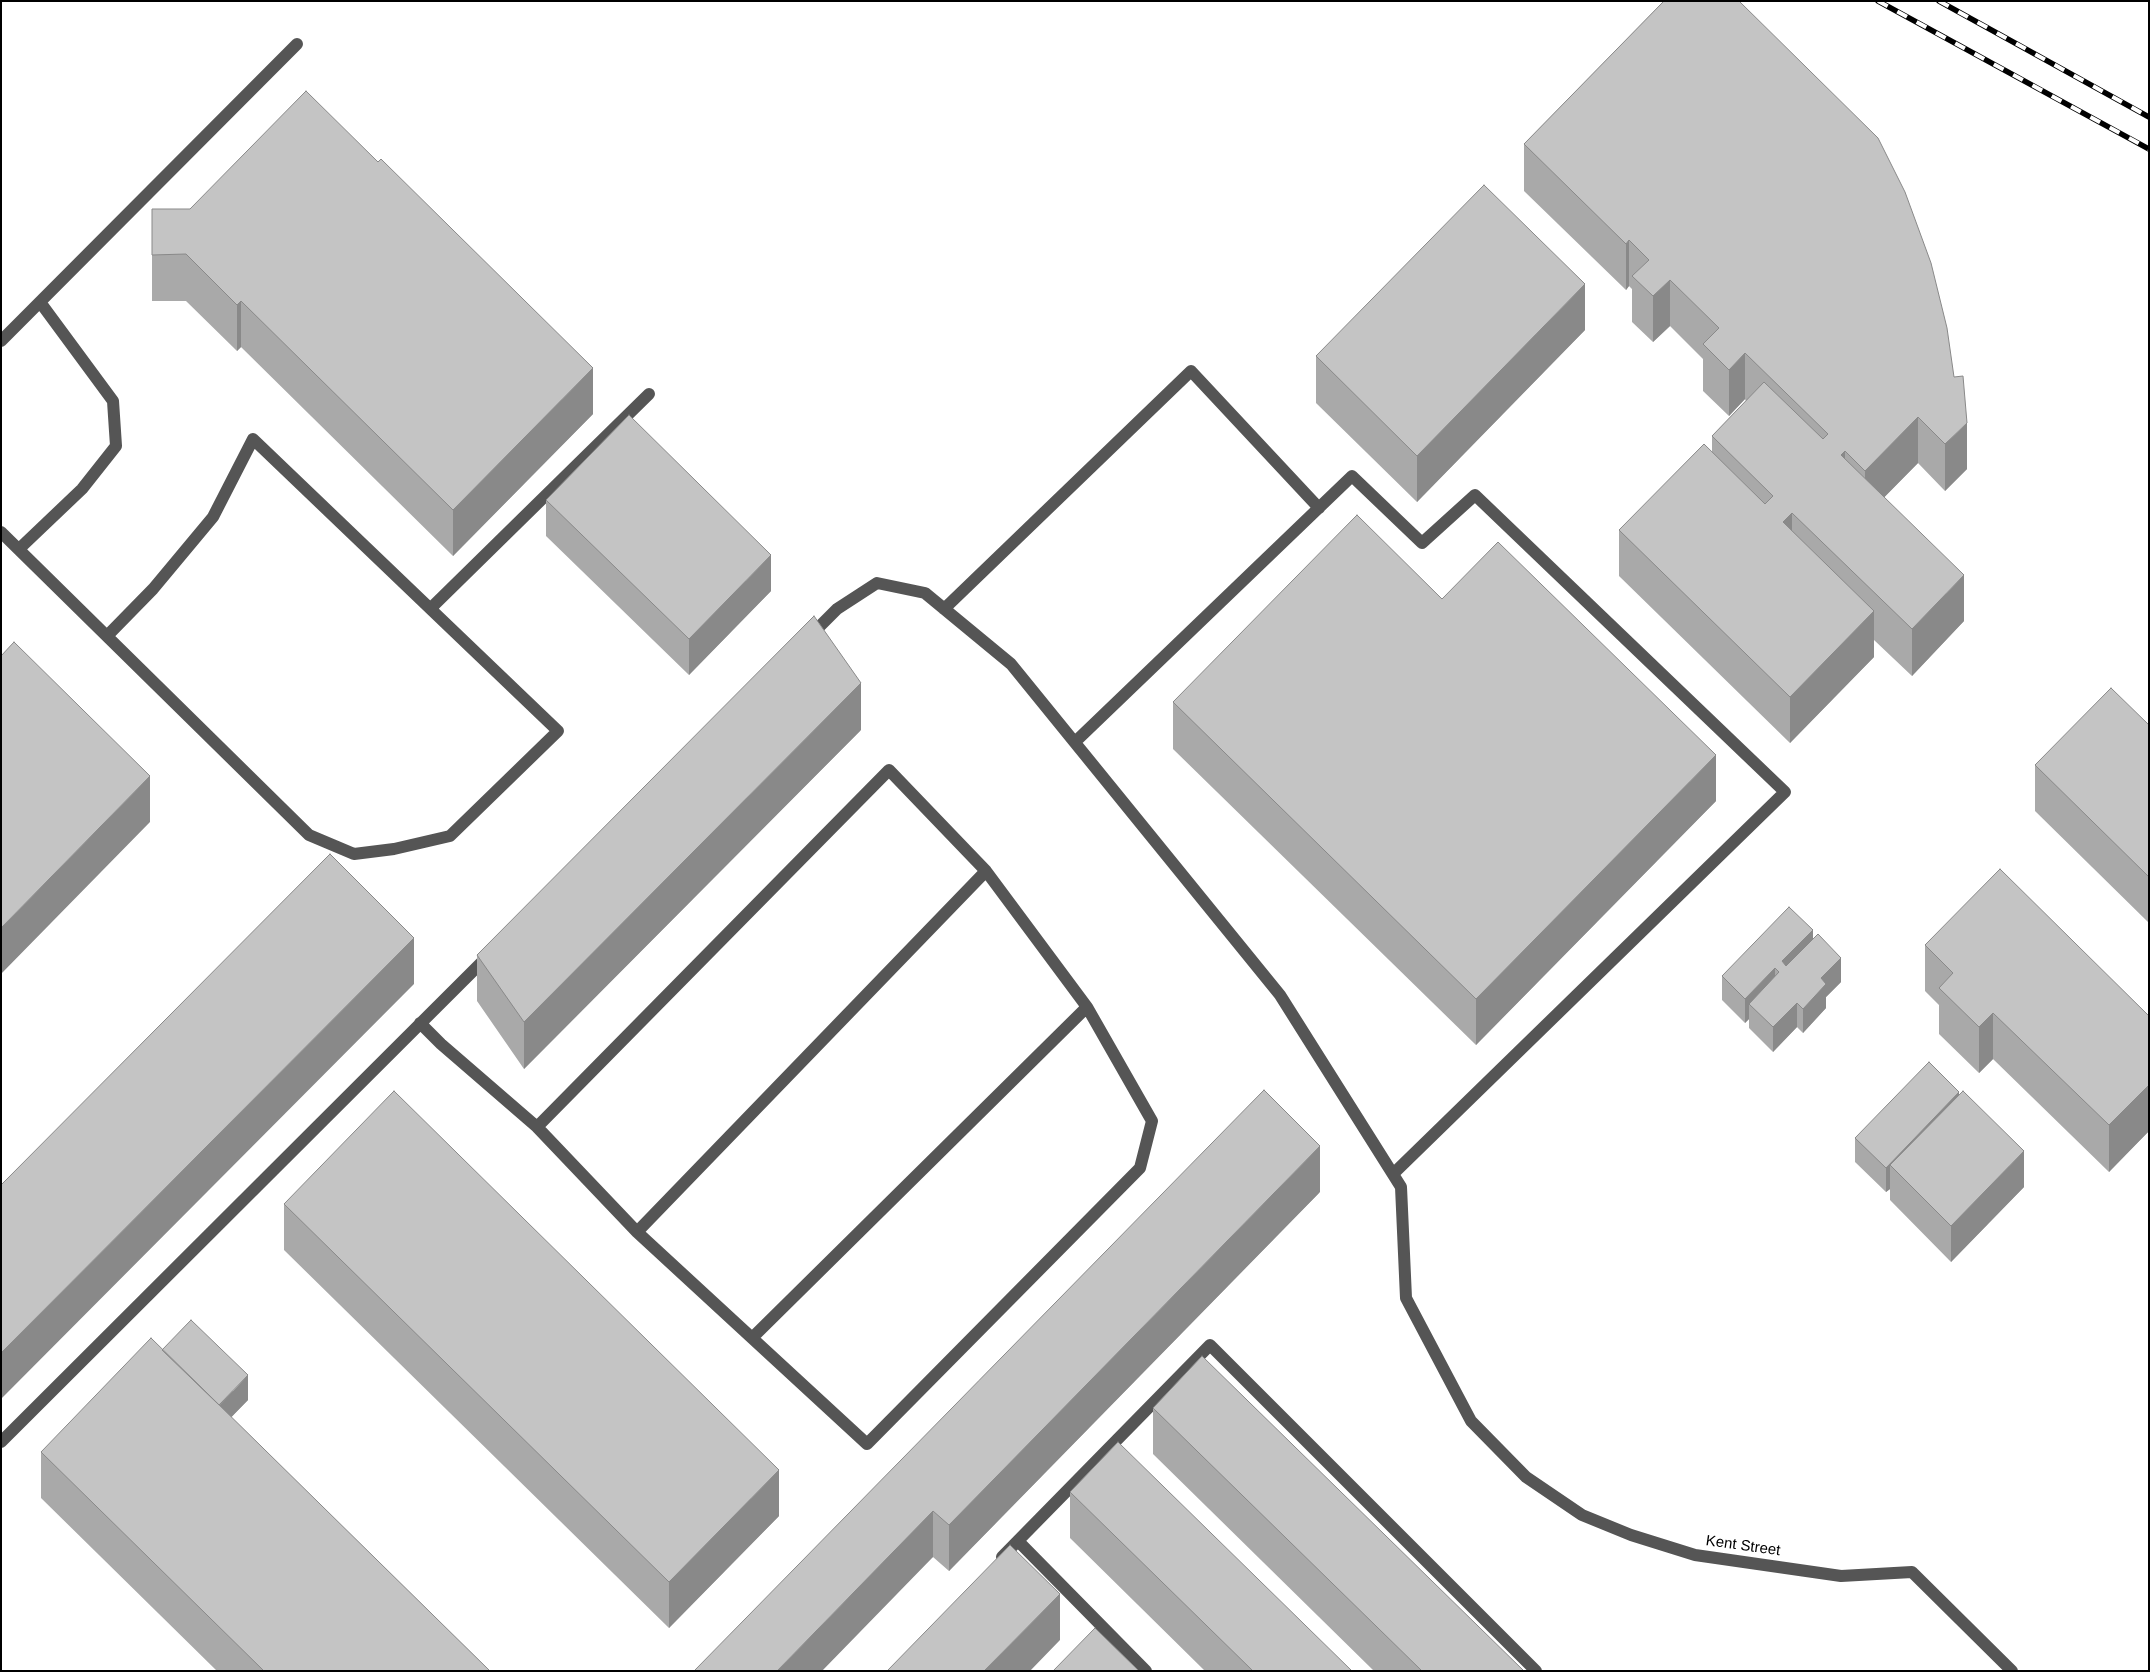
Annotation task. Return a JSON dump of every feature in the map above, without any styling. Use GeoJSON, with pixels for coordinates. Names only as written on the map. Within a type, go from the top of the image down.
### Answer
{"type":"FeatureCollection","features":[{"type":"Feature","properties":{"kind":"street"},"geometry":{"type":"LineString","coordinates":[[1,341],[297,44]]}},
{"type":"Feature","properties":{"kind":"street"},"geometry":{"type":"LineString","coordinates":[[19,549],[82,488],[116,446],[113,401],[40,302]]}},
{"type":"Feature","properties":{"kind":"street"},"geometry":{"type":"LineString","coordinates":[[944,609],[1191,371],[1319,508]]}},
{"type":"Feature","properties":{"kind":"street"},"geometry":{"type":"LineString","coordinates":[[431,608],[649,394]]}},
{"type":"Feature","properties":{"kind":"street"},"geometry":{"type":"LineString","coordinates":[[1,532],[309,835],[354,854],[394,849],[450,836],[558,731],[253,439],[213,517],[153,589],[107,636]]}},
{"type":"Feature","properties":{"kind":"street"},"geometry":{"type":"LineString","coordinates":[[1075,742],[1352,476],[1422,544],[1475,495],[1785,792],[1393,1174]]}},
{"type":"Feature","properties":{"kind":"street","name":"Kent Street"},"geometry":{"type":"LineString","coordinates":[[801,644],[837,609],[877,583],[925,593],[1011,664],[1280,995],[1401,1187],[1406,1298],[1471,1421],[1526,1477],[1582,1515],[1631,1535],[1695,1555],[1841,1576],[1912,1572],[2012,1671]]}},
{"type":"Feature","properties":{"kind":"street"},"geometry":{"type":"LineString","coordinates":[[420,1024],[537,1127],[637,1232],[867,1444],[1140,1168],[1152,1121],[1087,1007],[986,871],[889,770],[537,1127]]}},
{"type":"Feature","properties":{"kind":"street"},"geometry":{"type":"LineString","coordinates":[[637,1232],[986,871]]}},
{"type":"Feature","properties":{"kind":"street"},"geometry":{"type":"LineString","coordinates":[[1,1442],[498,946]]}},
{"type":"Feature","properties":{"kind":"street"},"geometry":{"type":"LineString","coordinates":[[752,1338],[1087,1007]]}},
{"type":"Feature","properties":{"kind":"street"},"geometry":{"type":"LineString","coordinates":[[991,1568],[1116,1449],[1210,1345],[1536,1671]]}},
{"type":"Feature","properties":{"kind":"street"},"geometry":{"type":"LineString","coordinates":[[1018,1541],[1103,1634],[1146,1671]]}},
{"type":"Feature","properties":{"kind":"building"},"geometry":{"type":"Polygon","coordinates":[[[1664,1],[1739,1],[1878,138],[1905,192],[1931,263],[1947,328],[1954,377],[1963,376],[1967,423],[1945,444],[1918,417],[1865,471],[1845,451],[1841,455],[1964,575],[1912,629],[1792,513],[1783,522],[1874,611],[1790,697],[1619,530],[1704,444],[1765,504],[1773,496],[1712,436],[1764,382],[1823,439],[1828,434],[1745,353],[1729,370],[1703,344],[1719,328],[1670,280],[1653,296],[1632,276],[1649,260],[1629,240],[1626,244],[1524,144],[1664,1]]]}},
{"type":"Feature","properties":{"kind":"building"},"geometry":{"type":"Polygon","coordinates":[[[306,91],[378,162],[381,159],[593,368],[453,510],[241,301],[237,305],[186,254],[152,255],[152,209],[190,209],[306,91]]]}},
{"type":"Feature","properties":{"kind":"building"},"geometry":{"type":"Polygon","coordinates":[[[1484,185],[1585,284],[1417,456],[1316,356],[1484,185]]]}},
{"type":"Feature","properties":{"kind":"building"},"geometry":{"type":"Polygon","coordinates":[[[629,415],[771,555],[689,639],[546,500],[629,415]]]}},
{"type":"Feature","properties":{"kind":"building"},"geometry":{"type":"Polygon","coordinates":[[[1357,515],[1442,599],[1498,542],[1716,755],[1476,999],[1173,702],[1357,515]]]}},
{"type":"Feature","properties":{"kind":"building"},"geometry":{"type":"Polygon","coordinates":[[[814,616],[861,683],[524,1022],[477,955],[814,616]]]}},
{"type":"Feature","properties":{"kind":"building"},"geometry":{"type":"Polygon","coordinates":[[[14,642],[150,776],[1,928],[1,656],[14,642]]]}},
{"type":"Feature","properties":{"kind":"building"},"geometry":{"type":"Polygon","coordinates":[[[2111,688],[2149,725],[2149,877],[2035,765],[2111,688]]]}},
{"type":"Feature","properties":{"kind":"building"},"geometry":{"type":"Polygon","coordinates":[[[330,854],[414,938],[1,1353],[1,1185],[330,854]]]}},
{"type":"Feature","properties":{"kind":"building"},"geometry":{"type":"Polygon","coordinates":[[[2000,869],[2149,1016],[2149,1085],[2109,1125],[1993,1013],[1979,1027],[1939,988],[1953,973],[1925,945],[2000,869]]]}},
{"type":"Feature","properties":{"kind":"building"},"geometry":{"type":"Polygon","coordinates":[[[1789,907],[1813,930],[1782,961],[1786,966],[1818,934],[1841,958],[1821,978],[1826,984],[1803,1009],[1797,1003],[1773,1027],[1749,1004],[1779,972],[1775,968],[1745,999],[1722,976],[1789,907]]]}},
{"type":"Feature","properties":{"kind":"building"},"geometry":{"type":"Polygon","coordinates":[[[1929,1062],[1959,1092],[1886,1168],[1855,1138],[1929,1062]]]}},
{"type":"Feature","properties":{"kind":"building"},"geometry":{"type":"Polygon","coordinates":[[[1264,1090],[1320,1146],[949,1525],[933,1511],[777,1671],[694,1671],[1264,1090]]]}},
{"type":"Feature","properties":{"kind":"building"},"geometry":{"type":"Polygon","coordinates":[[[394,1091],[779,1470],[669,1582],[284,1204],[394,1091]]]}},
{"type":"Feature","properties":{"kind":"building"},"geometry":{"type":"Polygon","coordinates":[[[1963,1091],[2024,1151],[1951,1226],[1890,1165],[1963,1091]]]}},
{"type":"Feature","properties":{"kind":"building"},"geometry":{"type":"Polygon","coordinates":[[[191,1320],[248,1375],[219,1405],[162,1350],[191,1320]]]}},
{"type":"Feature","properties":{"kind":"building"},"geometry":{"type":"Polygon","coordinates":[[[151,1338],[490,1671],[264,1671],[41,1452],[151,1338]]]}},
{"type":"Feature","properties":{"kind":"building"},"geometry":{"type":"Polygon","coordinates":[[[1202,1356],[1524,1671],[1422,1671],[1153,1408],[1202,1356]]]}},
{"type":"Feature","properties":{"kind":"building"},"geometry":{"type":"Polygon","coordinates":[[[1118,1442],[1352,1671],[1253,1671],[1070,1492],[1118,1442]]]}},
{"type":"Feature","properties":{"kind":"building"},"geometry":{"type":"Polygon","coordinates":[[[1010,1545],[1060,1594],[984,1671],[887,1671],[1010,1545]]]}},
{"type":"Feature","properties":{"kind":"building"},"geometry":{"type":"Polygon","coordinates":[[[1095,1628],[1139,1671],[1053,1671],[1095,1628]]]}},
{"type":"Feature","properties":{"kind":"railway"},"geometry":{"type":"LineString","coordinates":[[1878,1],[2149,149]]}},
{"type":"Feature","properties":{"kind":"railway"},"geometry":{"type":"LineString","coordinates":[[1939,1],[2149,117]]}}]}
